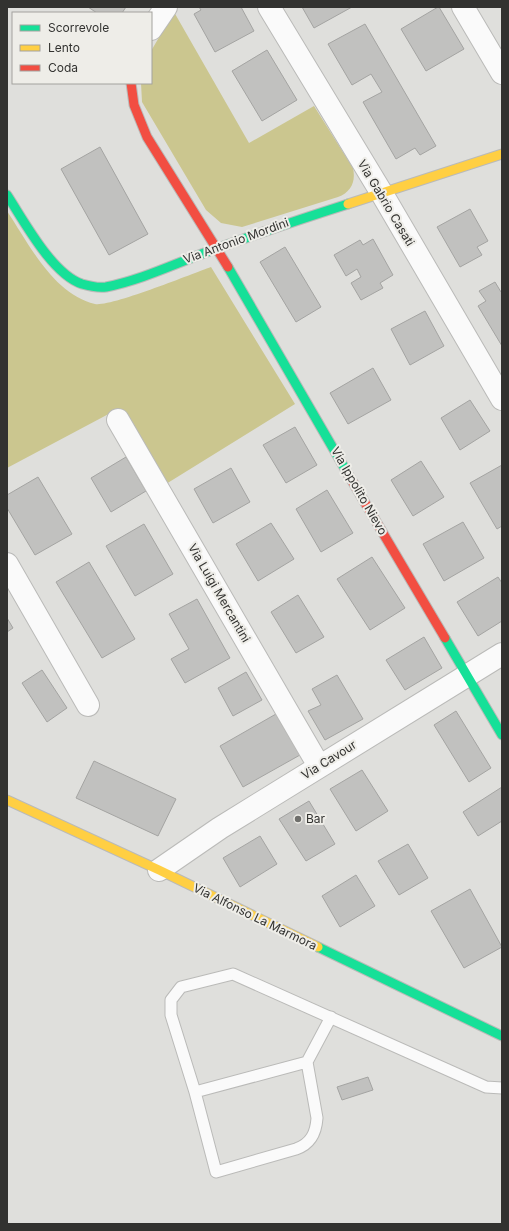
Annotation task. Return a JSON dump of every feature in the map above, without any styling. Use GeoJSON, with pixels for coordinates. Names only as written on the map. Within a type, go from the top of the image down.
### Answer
{"type":"FeatureCollection","features":[{"type":"Feature","properties":{"kind":"street"},"geometry":{"type":"LineString","coordinates":[[152,28],[166,7]]}},
{"type":"Feature","properties":{"kind":"street","name":"Via Gabrio Casati"},"geometry":{"type":"LineString","coordinates":[[269,7],[381,192],[502,399]]}},
{"type":"Feature","properties":{"kind":"street"},"geometry":{"type":"LineString","coordinates":[[463,7],[502,73]]}},
{"type":"Feature","properties":{"kind":"street","name":"Via Ippolito Nievo"},"geometry":{"type":"LineString","coordinates":[[130,84],[132,101],[147,136],[179,190],[216,247],[502,735]]}},
{"type":"Feature","properties":{"kind":"street","name":"Via Antonio Mordini"},"geometry":{"type":"LineString","coordinates":[[7,196],[47,255],[59,268],[72,279],[91,286],[105,287],[128,281],[216,247],[381,192],[502,154]]}},
{"type":"Feature","properties":{"kind":"street","name":"Via Luigi Mercantini"},"geometry":{"type":"LineString","coordinates":[[118,420],[319,766]]}},
{"type":"Feature","properties":{"kind":"street"},"geometry":{"type":"LineString","coordinates":[[7,564],[88,705]]}},
{"type":"Feature","properties":{"kind":"street","name":"Via Cavour"},"geometry":{"type":"LineString","coordinates":[[159,870],[220,828],[502,654]]}},
{"type":"Feature","properties":{"kind":"street","name":"Via Alfonso La Marmora"},"geometry":{"type":"LineString","coordinates":[[7,800],[159,870],[502,1036]]}},
{"type":"Feature","properties":{"kind":"lane"},"geometry":{"type":"LineString","coordinates":[[331,1017],[307,1062],[317,1118],[313,1138],[305,1145],[296,1149],[216,1172],[195,1092],[170,1015],[171,1000],[181,987],[233,974],[331,1017],[486,1087],[502,1088]]}},
{"type":"Feature","properties":{"kind":"lane"},"geometry":{"type":"LineString","coordinates":[[195,1092],[307,1062]]}},
{"type":"Feature","properties":{"kind":"shaded area"},"geometry":{"type":"Polygon","coordinates":[[[174,12],[249,143],[314,106],[353,168],[354,178],[352,186],[338,197],[242,227],[221,223],[206,210],[142,102],[141,84],[152,84],[152,49],[174,12]]]}},
{"type":"Feature","properties":{"kind":"shaded area"},"geometry":{"type":"Polygon","coordinates":[[[7,211],[33,252],[54,279],[67,290],[80,298],[95,304],[104,304],[133,295],[170,283],[211,267],[295,404],[166,484],[118,409],[7,468],[7,211]]]}},
{"type":"Feature","properties":{"kind":"building"},"geometry":{"type":"Polygon","coordinates":[[[88,7],[126,7],[123,12],[96,12],[88,7]]]}},
{"type":"Feature","properties":{"kind":"building"},"geometry":{"type":"Polygon","coordinates":[[[199,7],[241,7],[254,31],[215,52],[194,14],[201,10],[199,7]]]}},
{"type":"Feature","properties":{"kind":"building"},"geometry":{"type":"Polygon","coordinates":[[[302,7],[352,7],[314,28],[302,7]]]}},
{"type":"Feature","properties":{"kind":"building"},"geometry":{"type":"Polygon","coordinates":[[[438,7],[464,49],[426,71],[401,29],[438,7]]]}},
{"type":"Feature","properties":{"kind":"building"},"geometry":{"type":"Polygon","coordinates":[[[365,24],[436,146],[420,155],[415,148],[396,159],[363,102],[382,92],[371,74],[352,85],[328,44],[365,24]]]}},
{"type":"Feature","properties":{"kind":"building"},"geometry":{"type":"Polygon","coordinates":[[[267,50],[297,100],[262,121],[232,71],[267,50]]]}},
{"type":"Feature","properties":{"kind":"building"},"geometry":{"type":"Polygon","coordinates":[[[100,147],[148,234],[109,255],[61,169],[100,147]]]}},
{"type":"Feature","properties":{"kind":"building"},"geometry":{"type":"Polygon","coordinates":[[[470,209],[488,241],[477,247],[482,255],[460,267],[437,227],[470,209]]]}},
{"type":"Feature","properties":{"kind":"building"},"geometry":{"type":"Polygon","coordinates":[[[373,239],[393,275],[380,283],[383,288],[361,300],[351,283],[361,277],[357,269],[346,276],[334,255],[360,240],[363,245],[373,239]]]}},
{"type":"Feature","properties":{"kind":"building"},"geometry":{"type":"Polygon","coordinates":[[[285,247],[321,307],[296,322],[260,262],[285,247]]]}},
{"type":"Feature","properties":{"kind":"building"},"geometry":{"type":"Polygon","coordinates":[[[495,282],[501,292],[502,291],[502,346],[478,306],[486,301],[479,291],[495,282]]]}},
{"type":"Feature","properties":{"kind":"building"},"geometry":{"type":"Polygon","coordinates":[[[425,311],[444,346],[410,365],[391,329],[425,311]]]}},
{"type":"Feature","properties":{"kind":"building"},"geometry":{"type":"Polygon","coordinates":[[[373,368],[391,400],[348,424],[330,393],[373,368]]]}},
{"type":"Feature","properties":{"kind":"building"},"geometry":{"type":"Polygon","coordinates":[[[470,400],[490,431],[460,450],[441,418],[470,400]]]}},
{"type":"Feature","properties":{"kind":"building"},"geometry":{"type":"Polygon","coordinates":[[[295,427],[317,465],[286,483],[263,445],[295,427]]]}},
{"type":"Feature","properties":{"kind":"building"},"geometry":{"type":"Polygon","coordinates":[[[126,457],[146,491],[111,512],[91,478],[126,457]]]}},
{"type":"Feature","properties":{"kind":"building"},"geometry":{"type":"Polygon","coordinates":[[[421,461],[444,497],[413,516],[391,480],[421,461]]]}},
{"type":"Feature","properties":{"kind":"building"},"geometry":{"type":"Polygon","coordinates":[[[502,465],[502,526],[497,529],[470,483],[502,465]]]}},
{"type":"Feature","properties":{"kind":"building"},"geometry":{"type":"Polygon","coordinates":[[[231,468],[250,502],[213,523],[194,489],[231,468]]]}},
{"type":"Feature","properties":{"kind":"building"},"geometry":{"type":"Polygon","coordinates":[[[38,477],[72,534],[35,555],[7,508],[7,495],[38,477]]]}},
{"type":"Feature","properties":{"kind":"building"},"geometry":{"type":"Polygon","coordinates":[[[327,490],[353,533],[321,552],[296,509],[327,490]]]}},
{"type":"Feature","properties":{"kind":"building"},"geometry":{"type":"Polygon","coordinates":[[[463,522],[484,558],[444,581],[423,544],[463,522]]]}},
{"type":"Feature","properties":{"kind":"building"},"geometry":{"type":"Polygon","coordinates":[[[271,523],[294,559],[258,581],[236,544],[271,523]]]}},
{"type":"Feature","properties":{"kind":"building"},"geometry":{"type":"Polygon","coordinates":[[[144,524],[173,574],[135,596],[106,546],[144,524]]]}},
{"type":"Feature","properties":{"kind":"building"},"geometry":{"type":"Polygon","coordinates":[[[372,557],[405,608],[370,630],[337,579],[372,557]]]}},
{"type":"Feature","properties":{"kind":"building"},"geometry":{"type":"Polygon","coordinates":[[[89,562],[135,639],[102,658],[56,582],[89,562]]]}},
{"type":"Feature","properties":{"kind":"building"},"geometry":{"type":"Polygon","coordinates":[[[498,577],[502,583],[502,621],[478,636],[457,602],[498,577]]]}},
{"type":"Feature","properties":{"kind":"building"},"geometry":{"type":"Polygon","coordinates":[[[298,595],[324,637],[296,653],[271,612],[298,595]]]}},
{"type":"Feature","properties":{"kind":"building"},"geometry":{"type":"Polygon","coordinates":[[[197,599],[230,658],[185,683],[171,659],[189,649],[169,614],[197,599]]]}},
{"type":"Feature","properties":{"kind":"building"},"geometry":{"type":"Polygon","coordinates":[[[7,618],[13,628],[7,632],[7,618]]]}},
{"type":"Feature","properties":{"kind":"building"},"geometry":{"type":"Polygon","coordinates":[[[424,637],[442,668],[405,690],[386,660],[424,637]]]}},
{"type":"Feature","properties":{"kind":"building"},"geometry":{"type":"Polygon","coordinates":[[[42,670],[67,708],[47,722],[22,683],[42,670]]]}},
{"type":"Feature","properties":{"kind":"building"},"geometry":{"type":"Polygon","coordinates":[[[246,672],[262,700],[233,716],[218,688],[246,672]]]}},
{"type":"Feature","properties":{"kind":"building"},"geometry":{"type":"Polygon","coordinates":[[[337,675],[363,719],[325,740],[308,711],[321,705],[312,689],[337,675]]]}},
{"type":"Feature","properties":{"kind":"building"},"geometry":{"type":"Polygon","coordinates":[[[456,711],[491,768],[469,782],[434,725],[456,711]]]}},
{"type":"Feature","properties":{"kind":"building"},"geometry":{"type":"Polygon","coordinates":[[[276,714],[300,755],[243,787],[220,746],[276,714]]]}},
{"type":"Feature","properties":{"kind":"building"},"geometry":{"type":"Polygon","coordinates":[[[94,761],[176,799],[158,836],[76,798],[94,761]]]}},
{"type":"Feature","properties":{"kind":"building"},"geometry":{"type":"Polygon","coordinates":[[[362,770],[388,811],[356,831],[330,789],[362,770]]]}},
{"type":"Feature","properties":{"kind":"building"},"geometry":{"type":"Polygon","coordinates":[[[502,787],[502,821],[478,836],[463,812],[502,787]]]}},
{"type":"Feature","properties":{"kind":"building"},"geometry":{"type":"Polygon","coordinates":[[[309,801],[335,844],[306,861],[279,819],[309,801]]]}},
{"type":"Feature","properties":{"kind":"building"},"geometry":{"type":"Polygon","coordinates":[[[260,836],[277,864],[240,887],[223,858],[260,836]]]}},
{"type":"Feature","properties":{"kind":"building"},"geometry":{"type":"Polygon","coordinates":[[[408,844],[428,878],[399,895],[378,861],[408,844]]]}},
{"type":"Feature","properties":{"kind":"building"},"geometry":{"type":"Polygon","coordinates":[[[356,875],[375,906],[340,927],[322,896],[356,875]]]}},
{"type":"Feature","properties":{"kind":"building"},"geometry":{"type":"Polygon","coordinates":[[[470,889],[502,947],[464,968],[431,911],[470,889]]]}},
{"type":"Feature","properties":{"kind":"building"},"geometry":{"type":"Polygon","coordinates":[[[368,1077],[373,1090],[342,1100],[337,1087],[368,1077]]]}},
{"type":"Feature","properties":{"kind":"traffic: fast"},"geometry":{"type":"LineString","coordinates":[[7,195],[30,232],[60,270],[82,284],[100,287],[119,284],[145,276],[242,239],[348,204]]}},
{"type":"Feature","properties":{"kind":"traffic: fast"},"geometry":{"type":"LineString","coordinates":[[228,267],[348,474]]}},
{"type":"Feature","properties":{"kind":"traffic: fast"},"geometry":{"type":"LineString","coordinates":[[445,638],[502,735]]}},
{"type":"Feature","properties":{"kind":"traffic: fast"},"geometry":{"type":"LineString","coordinates":[[318,947],[502,1036]]}},
{"type":"Feature","properties":{"kind":"traffic: slow"},"geometry":{"type":"LineString","coordinates":[[348,204],[502,154]]}},
{"type":"Feature","properties":{"kind":"traffic: slow"},"geometry":{"type":"LineString","coordinates":[[7,800],[159,870],[318,947]]}},
{"type":"Feature","properties":{"kind":"traffic: jam"},"geometry":{"type":"LineString","coordinates":[[131,84],[134,105],[147,137],[228,267]]}},
{"type":"Feature","properties":{"kind":"traffic: jam"},"geometry":{"type":"LineString","coordinates":[[348,474],[445,638]]}},
{"type":"Feature","properties":{"kind":"place","name":"Bar"},"geometry":{"type":"Point","coordinates":[298,819]}}]}
